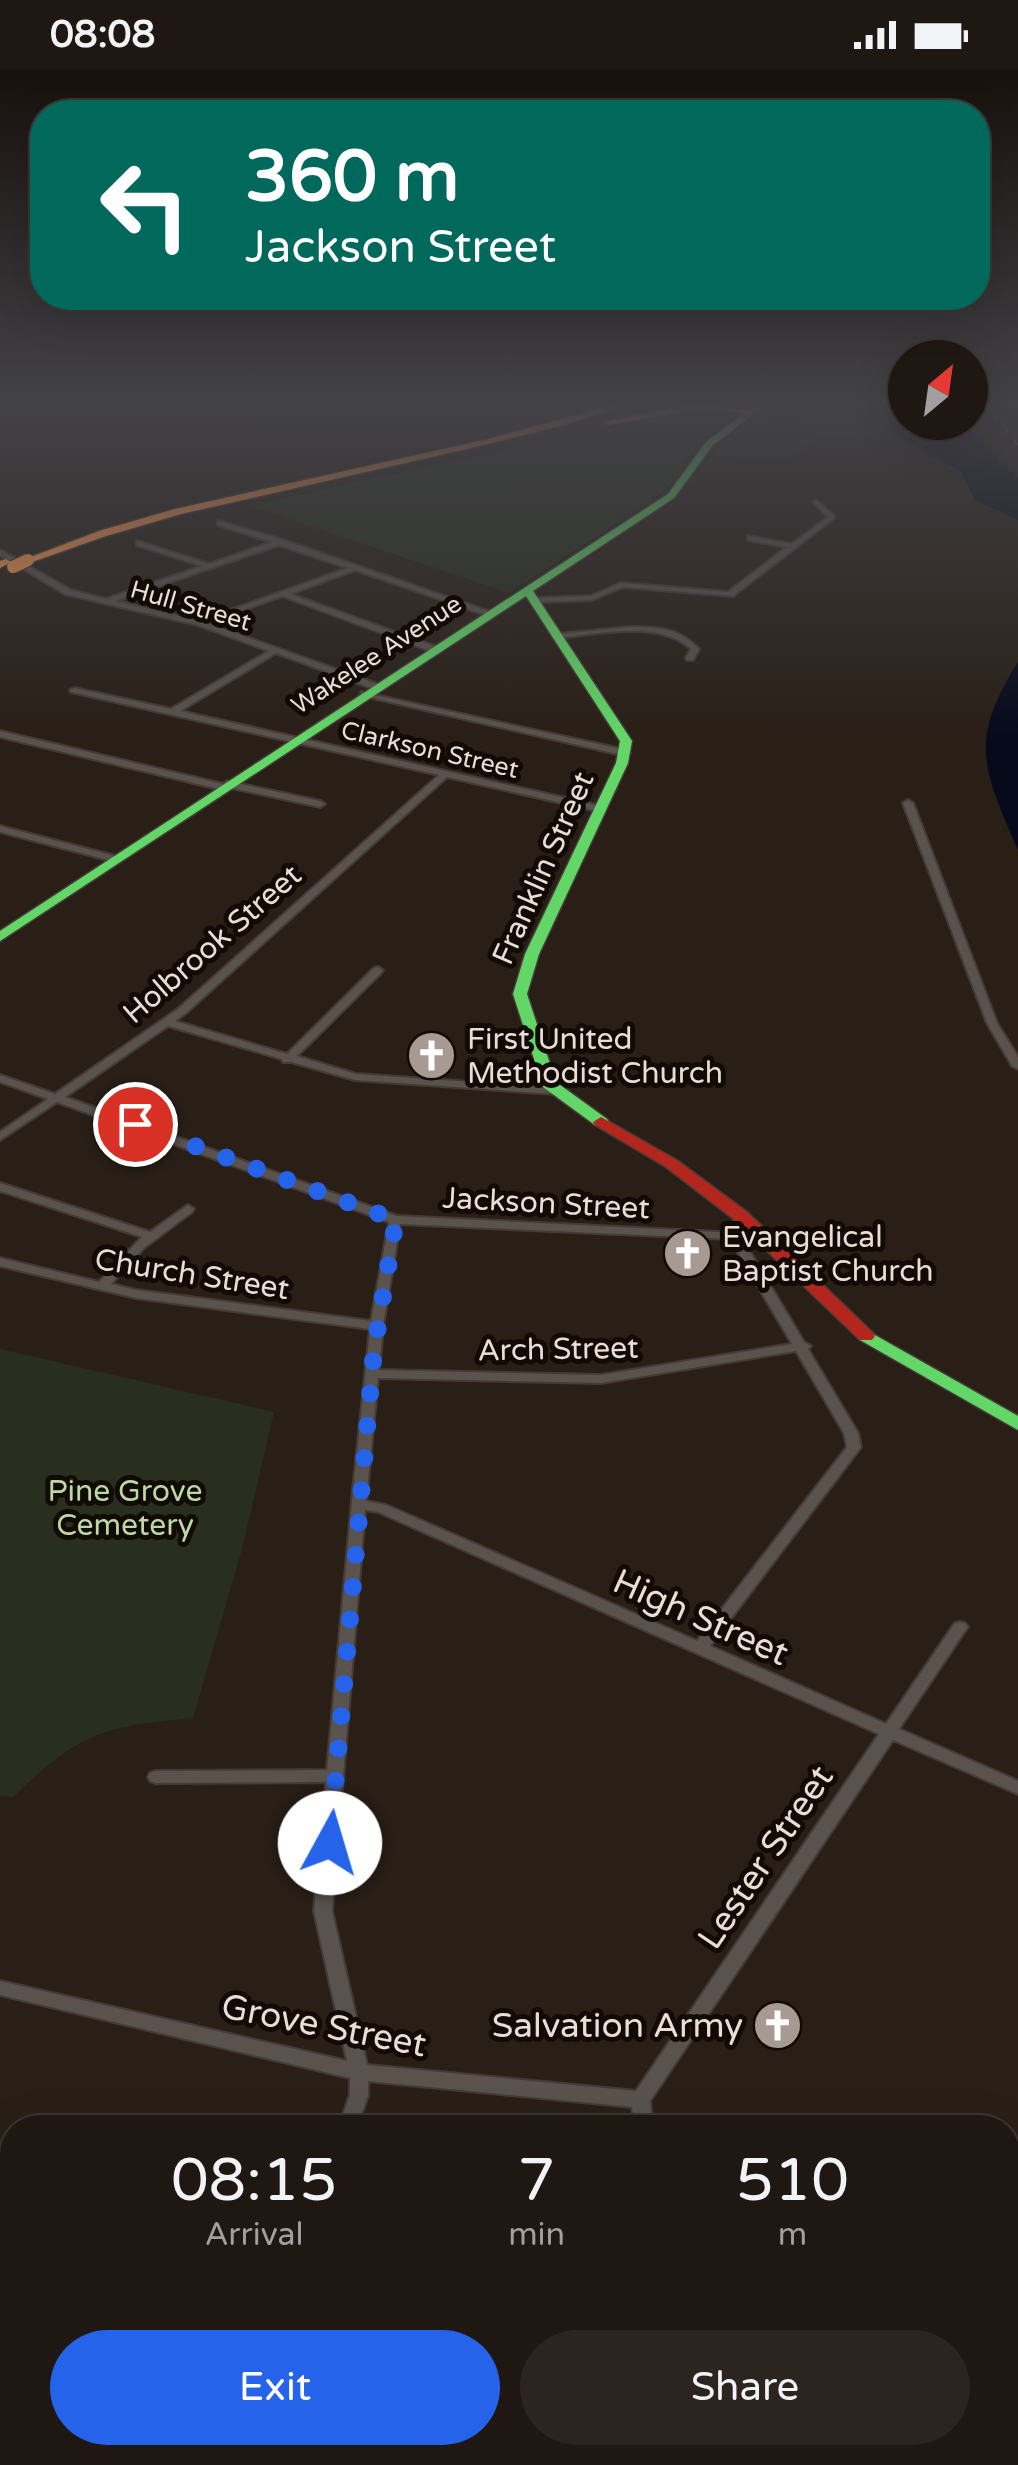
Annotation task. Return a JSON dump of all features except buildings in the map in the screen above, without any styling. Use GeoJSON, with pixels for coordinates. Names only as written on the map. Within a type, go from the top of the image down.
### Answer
{"type":"FeatureCollection","features":[{"type":"Feature","properties":{"kind":"main road"},"geometry":{"type":"LineString","coordinates":[[10,562],[76,534],[146,513]]}},
{"type":"Feature","properties":{"kind":"main road"},"geometry":{"type":"LineString","coordinates":[[10,562],[164,513]]}},
{"type":"Feature","properties":{"kind":"main road","name":"Wakelee Avenue"},"geometry":{"type":"LineString","coordinates":[[0,937],[489,613],[532,595],[647,513]]}},
{"type":"Feature","properties":{"kind":"main road","name":"Franklin Street"},"geometry":{"type":"LineString","coordinates":[[532,595],[622,730],[626,754],[532,954],[520,994],[554,1092]]}},
{"type":"Feature","properties":{"kind":"main road"},"geometry":{"type":"LineString","coordinates":[[554,1092],[672,1164],[867,1337],[1018,1424]]}},
{"type":"Feature","properties":{"kind":"street"},"geometry":{"type":"LineString","coordinates":[[532,595],[592,598],[621,584],[730,594],[832,517],[827,513]]}},
{"type":"Feature","properties":{"kind":"street"},"geometry":{"type":"LineString","coordinates":[[222,522],[489,613]]}},
{"type":"Feature","properties":{"kind":"street"},"geometry":{"type":"LineString","coordinates":[[752,538],[792,546]]}},
{"type":"Feature","properties":{"kind":"street"},"geometry":{"type":"LineString","coordinates":[[105,602],[280,542]]}},
{"type":"Feature","properties":{"kind":"street"},"geometry":{"type":"LineString","coordinates":[[140,543],[208,566]]}},
{"type":"Feature","properties":{"kind":"street","name":"Hull Street"},"geometry":{"type":"LineString","coordinates":[[10,562],[60,589],[200,622],[371,690],[626,754]]}},
{"type":"Feature","properties":{"kind":"street"},"geometry":{"type":"LineString","coordinates":[[200,622],[355,568]]}},
{"type":"Feature","properties":{"kind":"street"},"geometry":{"type":"LineString","coordinates":[[283,594],[434,649]]}},
{"type":"Feature","properties":{"kind":"street"},"geometry":{"type":"LineString","coordinates":[[558,636],[660,631],[689,641],[695,649],[690,658]]}},
{"type":"Feature","properties":{"kind":"street"},"geometry":{"type":"LineString","coordinates":[[173,712],[275,650]]}},
{"type":"Feature","properties":{"kind":"street","name":"Clarkson Street"},"geometry":{"type":"LineString","coordinates":[[74,690],[601,809]]}},
{"type":"Feature","properties":{"kind":"street"},"geometry":{"type":"LineString","coordinates":[[0,734],[320,804]]}},
{"type":"Feature","properties":{"kind":"street","name":"Holbrook Street"},"geometry":{"type":"LineString","coordinates":[[0,1137],[167,1022],[446,773]]}},
{"type":"Feature","properties":{"kind":"street"},"geometry":{"type":"LineString","coordinates":[[908,803],[992,1022],[1018,1066]]}},
{"type":"Feature","properties":{"kind":"street"},"geometry":{"type":"LineString","coordinates":[[0,829],[116,859]]}},
{"type":"Feature","properties":{"kind":"street"},"geometry":{"type":"LineString","coordinates":[[286,1060],[378,970]]}},
{"type":"Feature","properties":{"kind":"street"},"geometry":{"type":"LineString","coordinates":[[167,1022],[286,1060],[382,1080],[554,1092]]}},
{"type":"Feature","properties":{"kind":"street","name":"Jackson Street"},"geometry":{"type":"LineString","coordinates":[[0,1078],[396,1220],[738,1226]]}},
{"type":"Feature","properties":{"kind":"street"},"geometry":{"type":"LineString","coordinates":[[0,1188],[150,1236]]}},
{"type":"Feature","properties":{"kind":"street"},"geometry":{"type":"LineString","coordinates":[[102,1286],[150,1236],[188,1209]]}},
{"type":"Feature","properties":{"kind":"street"},"geometry":{"type":"LineString","coordinates":[[352,2115],[359,2096],[359,2072],[323,1911],[377,1326],[396,1220]]}},
{"type":"Feature","properties":{"kind":"street"},"geometry":{"type":"LineString","coordinates":[[700,1650],[852,1452],[851,1433],[738,1226]]}},
{"type":"Feature","properties":{"kind":"street","name":"Church Street"},"geometry":{"type":"LineString","coordinates":[[0,1262],[102,1286],[377,1326]]}},
{"type":"Feature","properties":{"kind":"street","name":"Arch Street"},"geometry":{"type":"LineString","coordinates":[[372,1374],[600,1379],[804,1346]]}},
{"type":"Feature","properties":{"kind":"street","name":"High Street"},"geometry":{"type":"LineString","coordinates":[[359,1504],[381,1508],[1018,1788]]}},
{"type":"Feature","properties":{"kind":"street","name":"Lester Street"},"geometry":{"type":"LineString","coordinates":[[641,2100],[960,1626]]}},
{"type":"Feature","properties":{"kind":"street"},"geometry":{"type":"LineString","coordinates":[[156,1777],[336,1776]]}},
{"type":"Feature","properties":{"kind":"street","name":"Grove Street"},"geometry":{"type":"LineString","coordinates":[[0,1988],[359,2072],[641,2100]]}},
{"type":"Feature","properties":{"kind":"street"},"geometry":{"type":"LineString","coordinates":[[641,2100],[643,2115]]}},
{"type":"Feature","properties":{"kind":"green space"},"geometry":{"type":"Polygon","coordinates":[[[271,513],[633,513],[509,593],[271,513]]]}},
{"type":"Feature","properties":{"kind":"green space","name":"Pine Grove Cemetery"},"geometry":{"type":"Polygon","coordinates":[[[0,1349],[274,1412],[242,1549],[193,1718],[136,1725],[94,1736],[57,1758],[13,1797],[0,1796],[0,1349]]]}},
{"type":"Feature","properties":{"kind":"water"},"geometry":{"type":"Polygon","coordinates":[[[1018,662],[1018,850],[996,798],[986,755],[992,713],[1018,662]]]}},
{"type":"Feature","properties":{"kind":"traffic: fast"},"geometry":{"type":"LineString","coordinates":[[0,937],[645,513]]}},
{"type":"Feature","properties":{"kind":"traffic: fast"},"geometry":{"type":"LineString","coordinates":[[527,590],[626,741],[622,763],[532,954],[520,994],[549,1084],[601,1122]]}},
{"type":"Feature","properties":{"kind":"traffic: fast"},"geometry":{"type":"LineString","coordinates":[[866,1336],[1018,1424]]}},
{"type":"Feature","properties":{"kind":"traffic: slow"},"geometry":{"type":"LineString","coordinates":[[28,560],[102,533],[175,513]]}},
{"type":"Feature","properties":{"kind":"traffic: slow"},"geometry":{"type":"LineString","coordinates":[[13,567],[28,560]]}},
{"type":"Feature","properties":{"kind":"traffic: slow"},"geometry":{"type":"LineString","coordinates":[[0,565],[6,562]]}},
{"type":"Feature","properties":{"kind":"traffic: jam"},"geometry":{"type":"LineString","coordinates":[[601,1122],[672,1164],[741,1216],[866,1336]]}},
{"type":"Feature","properties":{"kind":"place","name":"First United Methodist Church"},"geometry":{"type":"Point","coordinates":[432,1056]}},
{"type":"Feature","properties":{"kind":"place","name":"Evangelical Baptist Church"},"geometry":{"type":"Point","coordinates":[687,1254]}},
{"type":"Feature","properties":{"kind":"place","name":"Salvation Army"},"geometry":{"type":"Point","coordinates":[778,2025]}},
{"type":"Feature","properties":{"kind":"route"},"geometry":{"type":"LineString","coordinates":[[135,1124],[396,1220],[374,1350],[330,1843]]}}]}
